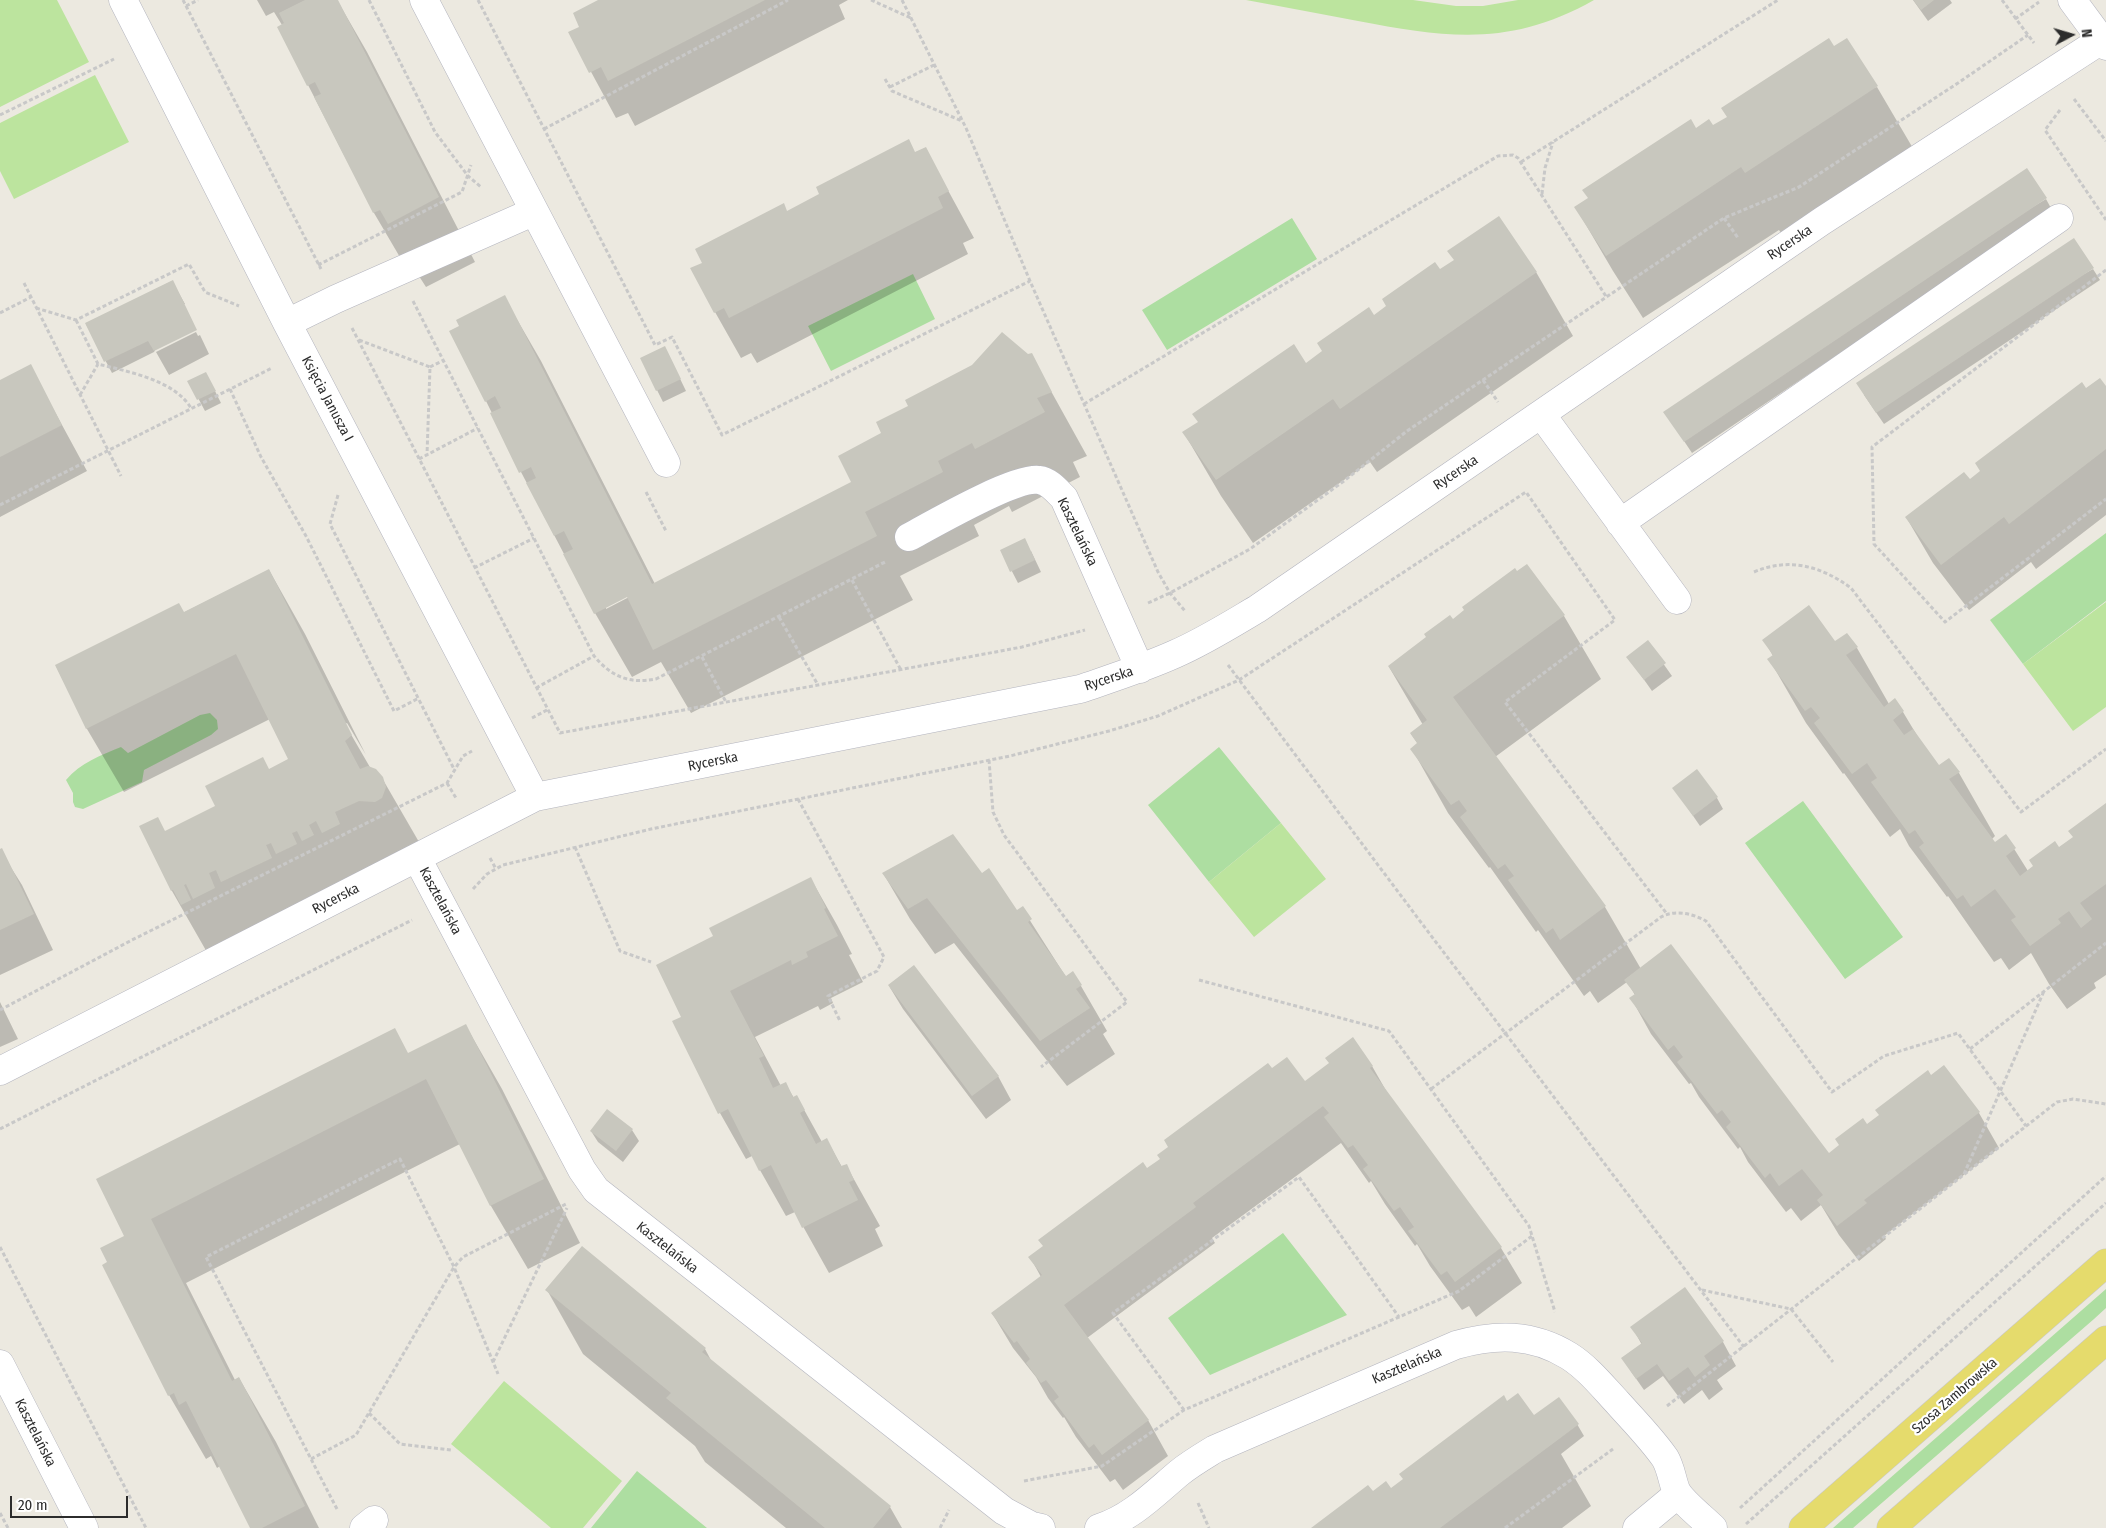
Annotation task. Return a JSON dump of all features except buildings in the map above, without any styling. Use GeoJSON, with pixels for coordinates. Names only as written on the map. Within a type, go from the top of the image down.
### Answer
{"type":"FeatureCollection","features":[{"type":"Feature","properties":{"kind":"main road","name":"Szosa Zambrowska"},"geometry":{"type":"LineString","coordinates":[[1803,1528],[2106,1263]]}},
{"type":"Feature","properties":{"kind":"main road"},"geometry":{"type":"LineString","coordinates":[[1891,1528],[2106,1340]]}},
{"type":"Feature","properties":{"kind":"street","name":"Księcia Janusza I"},"geometry":{"type":"LineString","coordinates":[[123,0],[287,322],[534,796]]}},
{"type":"Feature","properties":{"kind":"street"},"geometry":{"type":"LineString","coordinates":[[424,0],[533,212],[666,463]]}},
{"type":"Feature","properties":{"kind":"street"},"geometry":{"type":"LineString","coordinates":[[2072,0],[2104,41]]}},
{"type":"Feature","properties":{"kind":"street","name":"Rycerska"},"geometry":{"type":"LineString","coordinates":[[0,1071],[417,858],[534,796],[1080,689],[1140,669],[1208,638],[1257,609],[1822,221],[2054,69],[2104,41]]}},
{"type":"Feature","properties":{"kind":"street"},"geometry":{"type":"LineString","coordinates":[[287,322],[533,212]]}},
{"type":"Feature","properties":{"kind":"street"},"geometry":{"type":"LineString","coordinates":[[1620,523],[2059,218]]}},
{"type":"Feature","properties":{"kind":"street"},"geometry":{"type":"LineString","coordinates":[[1541,414],[1677,600]]}},
{"type":"Feature","properties":{"kind":"street","name":"Kasztelańska"},"geometry":{"type":"LineString","coordinates":[[908,536],[1009,486],[1028,480],[1041,480],[1053,487],[1064,498],[1140,669]]}},
{"type":"Feature","properties":{"kind":"street","name":"Kasztelańska"},"geometry":{"type":"LineString","coordinates":[[417,858],[582,1170],[596,1190],[1004,1511],[1032,1526],[1041,1528]]}},
{"type":"Feature","properties":{"kind":"street","name":"Kasztelańska"},"geometry":{"type":"LineString","coordinates":[[1099,1528],[1113,1524],[1130,1515],[1188,1466],[1215,1449],[1456,1345],[1479,1338],[1510,1337],[1531,1341],[1569,1356],[1592,1376],[1640,1428],[1667,1462],[1678,1494],[1713,1528]]}},
{"type":"Feature","properties":{"kind":"street","name":"Kasztelańska"},"geometry":{"type":"LineString","coordinates":[[0,1364],[84,1528]]}},
{"type":"Feature","properties":{"kind":"street"},"geometry":{"type":"LineString","coordinates":[[1637,1528],[1678,1494]]}},
{"type":"Feature","properties":{"kind":"path"},"geometry":{"type":"LineString","coordinates":[[182,0],[560,733],[1022,647],[1076,634],[1170,593],[1250,549],[1407,431],[1608,298],[1724,218],[1799,187],[1958,83],[2028,34]]}},
{"type":"Feature","properties":{"kind":"path"},"geometry":{"type":"LineString","coordinates":[[186,6],[198,0]]}},
{"type":"Feature","properties":{"kind":"path"},"geometry":{"type":"LineString","coordinates":[[478,0],[655,345],[672,337],[722,435],[1030,281]]}},
{"type":"Feature","properties":{"kind":"path"},"geometry":{"type":"LineString","coordinates":[[544,129],[788,0]]}},
{"type":"Feature","properties":{"kind":"path"},"geometry":{"type":"LineString","coordinates":[[871,0],[911,18]]}},
{"type":"Feature","properties":{"kind":"path"},"geometry":{"type":"LineString","coordinates":[[902,0],[962,121],[1158,572],[1170,593],[1208,638],[1744,1346]]}},
{"type":"Feature","properties":{"kind":"path"},"geometry":{"type":"LineString","coordinates":[[1521,162],[1778,0]]}},
{"type":"Feature","properties":{"kind":"path"},"geometry":{"type":"LineString","coordinates":[[2016,19],[2042,0]]}},
{"type":"Feature","properties":{"kind":"path"},"geometry":{"type":"LineString","coordinates":[[0,115],[122,56]]}},
{"type":"Feature","properties":{"kind":"path"},"geometry":{"type":"LineString","coordinates":[[890,88],[934,65]]}},
{"type":"Feature","properties":{"kind":"path"},"geometry":{"type":"LineString","coordinates":[[885,79],[892,91],[962,121]]}},
{"type":"Feature","properties":{"kind":"path"},"geometry":{"type":"LineString","coordinates":[[2071,96],[2106,141]]}},
{"type":"Feature","properties":{"kind":"path"},"geometry":{"type":"LineString","coordinates":[[2061,110],[2045,130],[2106,220]]}},
{"type":"Feature","properties":{"kind":"path"},"geometry":{"type":"LineString","coordinates":[[318,264],[462,192],[484,116]]}},
{"type":"Feature","properties":{"kind":"path"},"geometry":{"type":"LineString","coordinates":[[1542,195],[1545,168],[1553,141]]}},
{"type":"Feature","properties":{"kind":"path"},"geometry":{"type":"LineString","coordinates":[[1084,404],[1498,156],[1513,155],[1521,162],[1608,298]]}},
{"type":"Feature","properties":{"kind":"path"},"geometry":{"type":"LineString","coordinates":[[36,308],[76,320],[189,264],[205,292],[243,308]]}},
{"type":"Feature","properties":{"kind":"path"},"geometry":{"type":"LineString","coordinates":[[2106,270],[1872,447],[1874,544],[1945,622],[2106,499]]}},
{"type":"Feature","properties":{"kind":"path"},"geometry":{"type":"LineString","coordinates":[[398,272],[594,656],[606,670],[627,680],[642,682],[670,674],[901,554],[908,536]]}},
{"type":"Feature","properties":{"kind":"path"},"geometry":{"type":"LineString","coordinates":[[24,283],[121,476]]}},
{"type":"Feature","properties":{"kind":"path"},"geometry":{"type":"LineString","coordinates":[[0,313],[31,297]]}},
{"type":"Feature","properties":{"kind":"path"},"geometry":{"type":"LineString","coordinates":[[76,320],[98,364],[142,375],[184,396],[191,408]]}},
{"type":"Feature","properties":{"kind":"path"},"geometry":{"type":"LineString","coordinates":[[358,340],[430,366],[444,360]]}},
{"type":"Feature","properties":{"kind":"path"},"geometry":{"type":"LineString","coordinates":[[80,395],[98,364]]}},
{"type":"Feature","properties":{"kind":"path"},"geometry":{"type":"LineString","coordinates":[[0,505],[278,364]]}},
{"type":"Feature","properties":{"kind":"path"},"geometry":{"type":"LineString","coordinates":[[427,455],[430,366]]}},
{"type":"Feature","properties":{"kind":"path"},"geometry":{"type":"LineString","coordinates":[[230,389],[261,458],[306,536],[394,711],[417,698]]}},
{"type":"Feature","properties":{"kind":"path"},"geometry":{"type":"LineString","coordinates":[[419,458],[478,428]]}},
{"type":"Feature","properties":{"kind":"path"},"geometry":{"type":"LineString","coordinates":[[0,1130],[407,923],[443,907],[469,893],[487,874],[503,865],[574,847],[989,760],[1100,733],[1158,716],[1238,680],[1526,492],[1615,620],[1505,702],[1667,914]]}},
{"type":"Feature","properties":{"kind":"path"},"geometry":{"type":"LineString","coordinates":[[474,568],[534,538]]}},
{"type":"Feature","properties":{"kind":"path"},"geometry":{"type":"LineString","coordinates":[[1754,572],[1774,565],[1793,564],[1813,567],[1834,575],[1851,588],[2021,812],[2106,748]]}},
{"type":"Feature","properties":{"kind":"path"},"geometry":{"type":"LineString","coordinates":[[852,580],[901,670]]}},
{"type":"Feature","properties":{"kind":"path"},"geometry":{"type":"LineString","coordinates":[[780,617],[818,685]]}},
{"type":"Feature","properties":{"kind":"path"},"geometry":{"type":"LineString","coordinates":[[536,688],[594,656]]}},
{"type":"Feature","properties":{"kind":"path"},"geometry":{"type":"LineString","coordinates":[[702,656],[726,702]]}},
{"type":"Feature","properties":{"kind":"path"},"geometry":{"type":"LineString","coordinates":[[0,1010],[132,940],[447,782],[464,756],[547,710]]}},
{"type":"Feature","properties":{"kind":"path"},"geometry":{"type":"LineString","coordinates":[[989,760],[993,812],[1004,835],[1127,1002],[1041,1067]]}},
{"type":"Feature","properties":{"kind":"path"},"geometry":{"type":"LineString","coordinates":[[798,799],[884,957],[877,972],[828,996],[840,1021]]}},
{"type":"Feature","properties":{"kind":"path"},"geometry":{"type":"LineString","coordinates":[[574,847],[620,951],[652,962]]}},
{"type":"Feature","properties":{"kind":"path"},"geometry":{"type":"LineString","coordinates":[[1431,1090],[1505,1032],[1667,914],[1695,915],[1706,921],[1832,1092],[1884,1056],[1958,1032],[2026,1126]]}},
{"type":"Feature","properties":{"kind":"path"},"geometry":{"type":"LineString","coordinates":[[1970,1049],[2106,944]]}},
{"type":"Feature","properties":{"kind":"path"},"geometry":{"type":"LineString","coordinates":[[1199,980],[1389,1030],[1529,1226],[1569,1356]]}},
{"type":"Feature","properties":{"kind":"path"},"geometry":{"type":"LineString","coordinates":[[1964,1175],[2044,991]]}},
{"type":"Feature","properties":{"kind":"path"},"geometry":{"type":"LineString","coordinates":[[1506,1528],[1640,1428],[2057,1102],[2064,1099],[2073,1099],[2106,1104]]}},
{"type":"Feature","properties":{"kind":"path"},"geometry":{"type":"LineString","coordinates":[[338,1512],[206,1257],[400,1159],[454,1266],[498,1374]]}},
{"type":"Feature","properties":{"kind":"path"},"geometry":{"type":"LineString","coordinates":[[1740,1508],[2106,1176]]}},
{"type":"Feature","properties":{"kind":"path"},"geometry":{"type":"LineString","coordinates":[[1184,1410],[1113,1313],[1299,1177],[1399,1317]]}},
{"type":"Feature","properties":{"kind":"path"},"geometry":{"type":"LineString","coordinates":[[311,1459],[356,1435],[454,1266],[463,1257],[570,1202],[493,1363]]}},
{"type":"Feature","properties":{"kind":"path"},"geometry":{"type":"LineString","coordinates":[[1742,1528],[2106,1203]]}},
{"type":"Feature","properties":{"kind":"path"},"geometry":{"type":"LineString","coordinates":[[940,1528],[958,1494],[1102,1466],[1184,1410],[1459,1291],[1532,1236]]}},
{"type":"Feature","properties":{"kind":"path"},"geometry":{"type":"LineString","coordinates":[[0,1248],[146,1528]]}},
{"type":"Feature","properties":{"kind":"path"},"geometry":{"type":"LineString","coordinates":[[1701,1290],[1791,1309],[1833,1362]]}},
{"type":"Feature","properties":{"kind":"path"},"geometry":{"type":"LineString","coordinates":[[369,1413],[400,1444],[451,1450]]}},
{"type":"Feature","properties":{"kind":"path"},"geometry":{"type":"LineString","coordinates":[[0,1513],[8,1528]]}},
{"type":"Feature","properties":{"kind":"green space"},"geometry":{"type":"Polygon","coordinates":[[[0,0],[57,0],[89,62],[0,107],[0,0]]]}},
{"type":"Feature","properties":{"kind":"green space"},"geometry":{"type":"Polygon","coordinates":[[[1246,0],[1413,0],[1456,6],[1483,6],[1518,0],[1594,0],[1564,15],[1535,26],[1507,32],[1450,34],[1391,27],[1246,0]]]}},
{"type":"Feature","properties":{"kind":"green space"},"geometry":{"type":"Polygon","coordinates":[[[95,75],[129,142],[14,199],[0,171],[0,123],[95,75]]]}},
{"type":"Feature","properties":{"kind":"green space"},"geometry":{"type":"Polygon","coordinates":[[[1292,218],[1317,259],[1167,350],[1142,310],[1292,218]]]}},
{"type":"Feature","properties":{"kind":"green space"},"geometry":{"type":"Polygon","coordinates":[[[913,274],[935,319],[831,371],[808,326],[913,274]]]}},
{"type":"Feature","properties":{"kind":"green space"},"geometry":{"type":"Polygon","coordinates":[[[2106,533],[2106,601],[2023,664],[1990,620],[2106,533]]]}},
{"type":"Feature","properties":{"kind":"green space"},"geometry":{"type":"Polygon","coordinates":[[[2106,602],[2106,707],[2073,731],[2023,664],[2106,602]]]}},
{"type":"Feature","properties":{"kind":"green space"},"geometry":{"type":"Polygon","coordinates":[[[210,713],[217,720],[218,729],[211,735],[144,770],[142,782],[83,809],[75,807],[73,793],[66,780],[84,764],[121,747],[128,753],[200,715],[210,713]]]}},
{"type":"Feature","properties":{"kind":"green space"},"geometry":{"type":"Polygon","coordinates":[[[1219,747],[1281,823],[1209,882],[1148,805],[1219,747]]]}},
{"type":"Feature","properties":{"kind":"green space"},"geometry":{"type":"Polygon","coordinates":[[[1803,801],[1903,937],[1845,979],[1745,843],[1803,801]]]}},
{"type":"Feature","properties":{"kind":"green space"},"geometry":{"type":"Polygon","coordinates":[[[1281,823],[1326,879],[1254,937],[1209,882],[1281,823]]]}},
{"type":"Feature","properties":{"kind":"green space"},"geometry":{"type":"Polygon","coordinates":[[[1283,1233],[1347,1315],[1210,1375],[1168,1318],[1283,1233]]]}},
{"type":"Feature","properties":{"kind":"green space"},"geometry":{"type":"Polygon","coordinates":[[[2106,1289],[2106,1308],[2094,1319],[1853,1528],[1833,1528],[2106,1289]]]}},
{"type":"Feature","properties":{"kind":"green space"},"geometry":{"type":"Polygon","coordinates":[[[504,1381],[622,1481],[583,1528],[551,1528],[451,1444],[504,1381]]]}},
{"type":"Feature","properties":{"kind":"green space"},"geometry":{"type":"Polygon","coordinates":[[[637,1471],[707,1528],[591,1528],[637,1471]]]}}]}
